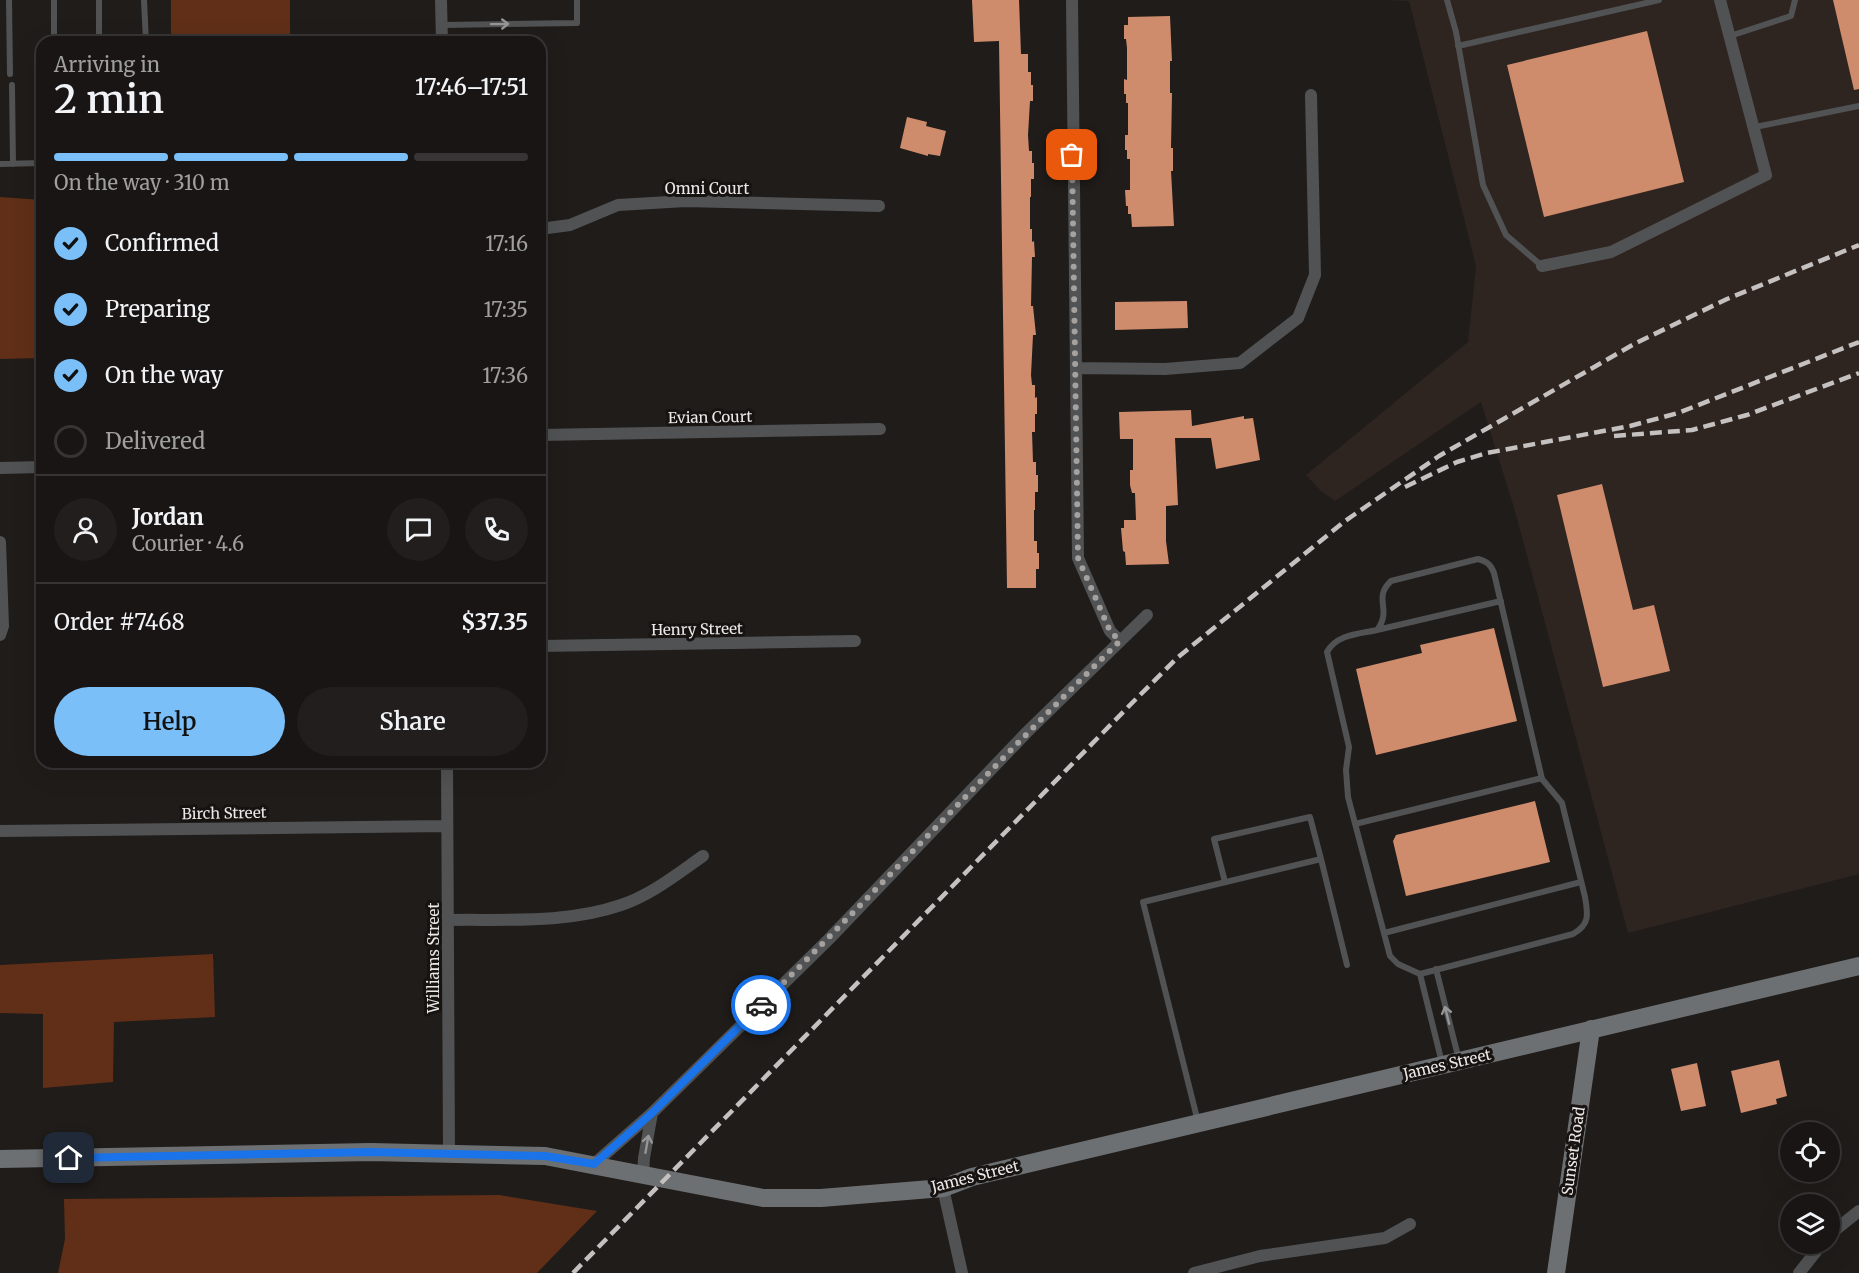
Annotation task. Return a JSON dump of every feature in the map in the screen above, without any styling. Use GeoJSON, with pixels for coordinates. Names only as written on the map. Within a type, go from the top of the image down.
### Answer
{"type":"FeatureCollection","features":[{"type":"Feature","properties":{"kind":"street"},"geometry":{"type":"LineString","coordinates":[[441,0],[442,36]]}},
{"type":"Feature","properties":{"kind":"street"},"geometry":{"type":"LineString","coordinates":[[1072,0],[1071,108],[1078,558],[1110,631],[1120,641]]}},
{"type":"Feature","properties":{"kind":"street"},"geometry":{"type":"LineString","coordinates":[[1542,266],[1611,252],[1766,175],[1720,0]]}},
{"type":"Feature","properties":{"kind":"street"},"geometry":{"type":"LineString","coordinates":[[1076,368],[1165,369],[1240,363],[1298,318],[1315,275],[1311,95]]}},
{"type":"Feature","properties":{"kind":"street","name":"Omni Court"},"geometry":{"type":"LineString","coordinates":[[546,228],[570,225],[618,206],[686,201],[879,206]]}},
{"type":"Feature","properties":{"kind":"street","name":"Evian Court"},"geometry":{"type":"LineString","coordinates":[[546,435],[880,429]]}},
{"type":"Feature","properties":{"kind":"street"},"geometry":{"type":"LineString","coordinates":[[0,468],[36,467]]}},
{"type":"Feature","properties":{"kind":"street"},"geometry":{"type":"LineString","coordinates":[[0,542],[1,631]]}},
{"type":"Feature","properties":{"kind":"street"},"geometry":{"type":"LineString","coordinates":[[594,1164],[652,1113],[829,939],[1027,732],[1147,615]]}},
{"type":"Feature","properties":{"kind":"street","name":"Henry Street"},"geometry":{"type":"LineString","coordinates":[[546,646],[855,641]]}},
{"type":"Feature","properties":{"kind":"street","name":"Williams Street"},"geometry":{"type":"LineString","coordinates":[[447,768],[449,1154]]}},
{"type":"Feature","properties":{"kind":"street","name":"Birch Street"},"geometry":{"type":"LineString","coordinates":[[0,831],[447,826]]}},
{"type":"Feature","properties":{"kind":"street"},"geometry":{"type":"LineString","coordinates":[[448,920],[578,916],[622,905],[663,884],[703,856]]}},
{"type":"Feature","properties":{"kind":"street","name":"James Street"},"geometry":{"type":"LineString","coordinates":[[0,1159],[371,1152],[545,1156],[763,1198],[821,1198],[943,1188],[972,1177],[1859,966]]}},
{"type":"Feature","properties":{"kind":"street","name":"Sunset Road"},"geometry":{"type":"LineString","coordinates":[[1556,1273],[1591,1029]]}},
{"type":"Feature","properties":{"kind":"street"},"geometry":{"type":"LineString","coordinates":[[643,1175],[652,1113]]}},
{"type":"Feature","properties":{"kind":"street"},"geometry":{"type":"LineString","coordinates":[[943,1188],[962,1273]]}},
{"type":"Feature","properties":{"kind":"street"},"geometry":{"type":"LineString","coordinates":[[1840,1226],[1859,1211]]}},
{"type":"Feature","properties":{"kind":"street"},"geometry":{"type":"LineString","coordinates":[[1194,1273],[1260,1256],[1385,1238],[1410,1224]]}},
{"type":"Feature","properties":{"kind":"street"},"geometry":{"type":"LineString","coordinates":[[1799,1273],[1814,1254]]}},
{"type":"Feature","properties":{"kind":"lane"},"geometry":{"type":"LineString","coordinates":[[9,0],[10,74]]}},
{"type":"Feature","properties":{"kind":"lane"},"geometry":{"type":"LineString","coordinates":[[54,0],[54,36]]}},
{"type":"Feature","properties":{"kind":"lane"},"geometry":{"type":"LineString","coordinates":[[99,0],[99,36]]}},
{"type":"Feature","properties":{"kind":"lane"},"geometry":{"type":"LineString","coordinates":[[144,0],[146,36]]}},
{"type":"Feature","properties":{"kind":"lane"},"geometry":{"type":"LineString","coordinates":[[441,25],[577,23],[577,0]]}},
{"type":"Feature","properties":{"kind":"lane"},"geometry":{"type":"LineString","coordinates":[[1447,0],[1458,46],[1482,185],[1506,235],[1542,266]]}},
{"type":"Feature","properties":{"kind":"lane"},"geometry":{"type":"LineString","coordinates":[[1458,46],[1659,0]]}},
{"type":"Feature","properties":{"kind":"lane"},"geometry":{"type":"LineString","coordinates":[[1730,37],[1791,16],[1795,0]]}},
{"type":"Feature","properties":{"kind":"lane"},"geometry":{"type":"LineString","coordinates":[[12,85],[13,164]]}},
{"type":"Feature","properties":{"kind":"lane"},"geometry":{"type":"LineString","coordinates":[[1755,127],[1859,106]]}},
{"type":"Feature","properties":{"kind":"lane"},"geometry":{"type":"LineString","coordinates":[[0,164],[36,163]]}},
{"type":"Feature","properties":{"kind":"lane"},"geometry":{"type":"LineString","coordinates":[[1377,630],[1384,621],[1385,613],[1381,595],[1384,587],[1391,581],[1478,559],[1491,565],[1501,601],[1542,778],[1562,802],[1587,912],[1586,922],[1573,934],[1420,974],[1398,964],[1390,956],[1348,796],[1346,779],[1349,747],[1327,652],[1331,644],[1339,639],[1501,601]]}},
{"type":"Feature","properties":{"kind":"lane"},"geometry":{"type":"LineString","coordinates":[[1355,824],[1542,778]]}},
{"type":"Feature","properties":{"kind":"lane"},"geometry":{"type":"LineString","coordinates":[[1225,882],[1214,839],[1310,817],[1347,965]]}},
{"type":"Feature","properties":{"kind":"lane"},"geometry":{"type":"LineString","coordinates":[[1198,1123],[1143,902],[1320,859]]}},
{"type":"Feature","properties":{"kind":"lane"},"geometry":{"type":"LineString","coordinates":[[1384,933],[1581,882]]}},
{"type":"Feature","properties":{"kind":"lane"},"geometry":{"type":"LineString","coordinates":[[1436,969],[1450,1063]]}},
{"type":"Feature","properties":{"kind":"lane"},"geometry":{"type":"LineString","coordinates":[[1420,974],[1450,1063]]}},
{"type":"Feature","properties":{"kind":"shaded area"},"geometry":{"type":"Polygon","coordinates":[[[171,0],[290,0],[290,36],[171,36],[171,0]]]}},
{"type":"Feature","properties":{"kind":"shaded area"},"geometry":{"type":"Polygon","coordinates":[[[1383,0],[1859,0],[1859,874],[1628,933],[1515,511],[1481,402],[1335,501],[1321,491],[1306,475],[1468,342],[1476,266],[1409,1],[1383,0]]]}},
{"type":"Feature","properties":{"kind":"shaded area"},"geometry":{"type":"Polygon","coordinates":[[[0,197],[36,200],[36,358],[0,359],[0,197]]]}},
{"type":"Feature","properties":{"kind":"shaded area"},"geometry":{"type":"Polygon","coordinates":[[[213,954],[215,1017],[114,1022],[113,1082],[43,1088],[43,1014],[0,1013],[0,965],[213,954]]]}},
{"type":"Feature","properties":{"kind":"shaded area"},"geometry":{"type":"Polygon","coordinates":[[[499,1195],[597,1211],[537,1273],[58,1273],[65,1239],[64,1199],[499,1195]]]}},
{"type":"Feature","properties":{"kind":"building"},"geometry":{"type":"Polygon","coordinates":[[[972,0],[1019,0],[1021,54],[1028,54],[1028,72],[1031,72],[1031,85],[1033,85],[1028,135],[1029,151],[1032,151],[1032,163],[1034,163],[1034,179],[1031,179],[1030,229],[1032,229],[1035,257],[1032,257],[1031,306],[1033,306],[1036,335],[1033,335],[1031,375],[1032,385],[1035,385],[1035,398],[1037,397],[1035,432],[1032,432],[1033,462],[1036,462],[1036,475],[1038,475],[1038,492],[1035,492],[1034,510],[1034,541],[1037,541],[1037,553],[1039,553],[1036,588],[1007,588],[999,41],[974,42],[972,0]]]}},
{"type":"Feature","properties":{"kind":"building"},"geometry":{"type":"Polygon","coordinates":[[[1833,0],[1859,0],[1859,89],[1854,90],[1833,0]]]}},
{"type":"Feature","properties":{"kind":"building"},"geometry":{"type":"Polygon","coordinates":[[[1170,16],[1171,148],[1173,148],[1173,171],[1171,171],[1174,226],[1132,227],[1131,214],[1128,214],[1128,206],[1126,206],[1125,190],[1130,190],[1130,159],[1127,159],[1127,150],[1125,150],[1125,135],[1128,135],[1128,103],[1126,103],[1126,94],[1124,94],[1124,79],[1127,80],[1127,48],[1126,39],[1124,39],[1124,25],[1128,25],[1128,17],[1170,16]]]}},
{"type":"Feature","properties":{"kind":"building"},"geometry":{"type":"Polygon","coordinates":[[[1647,31],[1684,182],[1544,217],[1507,65],[1647,31]]]}},
{"type":"Feature","properties":{"kind":"building"},"geometry":{"type":"Polygon","coordinates":[[[907,117],[927,122],[926,126],[946,131],[940,156],[928,154],[928,156],[900,148],[907,117]]]}},
{"type":"Feature","properties":{"kind":"building"},"geometry":{"type":"Polygon","coordinates":[[[1187,301],[1188,328],[1115,330],[1115,302],[1187,301]]]}},
{"type":"Feature","properties":{"kind":"building"},"geometry":{"type":"Polygon","coordinates":[[[1191,410],[1192,426],[1244,416],[1244,419],[1253,418],[1260,460],[1216,469],[1211,438],[1175,438],[1178,505],[1166,506],[1166,541],[1169,564],[1126,565],[1121,528],[1124,528],[1124,520],[1136,520],[1135,493],[1132,493],[1130,485],[1130,470],[1133,470],[1133,439],[1120,439],[1119,412],[1191,410]]]}},
{"type":"Feature","properties":{"kind":"building"},"geometry":{"type":"Polygon","coordinates":[[[1602,484],[1633,610],[1654,605],[1670,671],[1603,687],[1557,495],[1602,484]]]}},
{"type":"Feature","properties":{"kind":"building"},"geometry":{"type":"Polygon","coordinates":[[[1494,628],[1517,721],[1376,755],[1356,669],[1422,653],[1420,645],[1494,628]]]}},
{"type":"Feature","properties":{"kind":"building"},"geometry":{"type":"Polygon","coordinates":[[[1535,801],[1550,862],[1406,896],[1393,841],[1396,835],[1535,801]]]}},
{"type":"Feature","properties":{"kind":"building"},"geometry":{"type":"Polygon","coordinates":[[[1779,1060],[1787,1096],[1776,1099],[1777,1104],[1741,1113],[1731,1071],[1779,1060]]]}},
{"type":"Feature","properties":{"kind":"building"},"geometry":{"type":"Polygon","coordinates":[[[1697,1063],[1706,1106],[1681,1111],[1671,1069],[1697,1063]]]}},
{"type":"Feature","properties":{"kind":"railway"},"geometry":{"type":"LineString","coordinates":[[573,1273],[1177,658],[1345,521],[1439,456],[1636,343],[1727,299],[1859,245]]}},
{"type":"Feature","properties":{"kind":"railway"},"geometry":{"type":"LineString","coordinates":[[1405,487],[1457,462],[1487,453],[1630,426],[1678,413],[1859,342]]}},
{"type":"Feature","properties":{"kind":"railway"},"geometry":{"type":"LineString","coordinates":[[1614,436],[1692,430],[1747,415],[1859,373]]}},
{"type":"Feature","properties":{"kind":"way so far"},"geometry":{"type":"LineString","coordinates":[[761,1005],[829,939],[1027,732],[1120,641],[1110,631],[1078,558],[1072,155]]}},
{"type":"Feature","properties":{"kind":"route"},"geometry":{"type":"LineString","coordinates":[[69,1158],[371,1152],[545,1156],[594,1164],[652,1113],[761,1005]]}}]}
